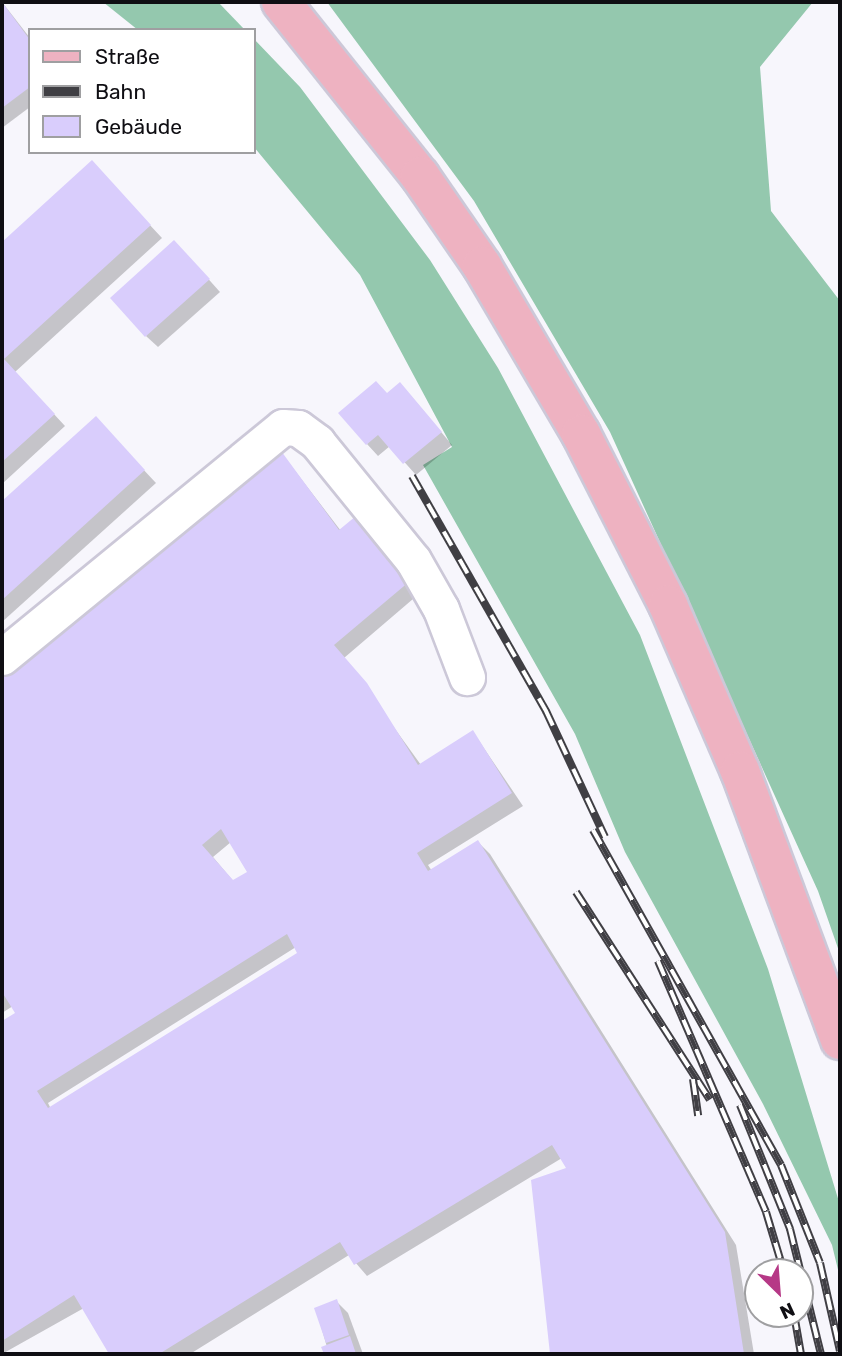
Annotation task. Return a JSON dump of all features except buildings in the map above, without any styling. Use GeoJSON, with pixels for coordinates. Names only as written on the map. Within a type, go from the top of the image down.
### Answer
{"type":"FeatureCollection","features":[{"type":"Feature","properties":{"kind":"main road"},"geometry":{"type":"LineString","coordinates":[[281,2],[443,209],[581,434],[667,605],[740,771],[840,1040]]}},
{"type":"Feature","properties":{"kind":"lane"},"geometry":{"type":"LineString","coordinates":[[2,657],[282,427],[298,428],[317,442],[413,560],[441,609],[467,677]]}},
{"type":"Feature","properties":{"kind":"green space"},"geometry":{"type":"Polygon","coordinates":[[[103,2],[218,2],[243,28],[136,28],[103,2]]]}},
{"type":"Feature","properties":{"kind":"green space"},"geometry":{"type":"Polygon","coordinates":[[[327,2],[813,2],[760,67],[771,211],[840,301],[840,954],[818,891],[610,432],[474,201],[327,2]]]}},
{"type":"Feature","properties":{"kind":"green space"},"geometry":{"type":"Polygon","coordinates":[[[256,41],[300,87],[430,260],[498,368],[640,635],[768,969],[840,1205],[840,1278],[832,1245],[763,1104],[625,852],[575,734],[423,465],[452,447],[360,275],[256,149],[256,41]]]}},
{"type":"Feature","properties":{"kind":"railway"},"geometry":{"type":"LineString","coordinates":[[412,476],[546,711],[605,837]]}},
{"type":"Feature","properties":{"kind":"railway"},"geometry":{"type":"LineString","coordinates":[[593,830],[781,1165],[820,1263],[840,1351]]}},
{"type":"Feature","properties":{"kind":"railway"},"geometry":{"type":"LineString","coordinates":[[576,892],[710,1100]]}},
{"type":"Feature","properties":{"kind":"railway"},"geometry":{"type":"LineString","coordinates":[[658,961],[766,1212],[780,1258]]}},
{"type":"Feature","properties":{"kind":"railway"},"geometry":{"type":"LineString","coordinates":[[693,1079],[698,1116]]}},
{"type":"Feature","properties":{"kind":"railway"},"geometry":{"type":"LineString","coordinates":[[740,1105],[790,1229],[821,1354]]}},
{"type":"Feature","properties":{"kind":"railway"},"geometry":{"type":"LineString","coordinates":[[796,1328],[801,1354]]}}]}
